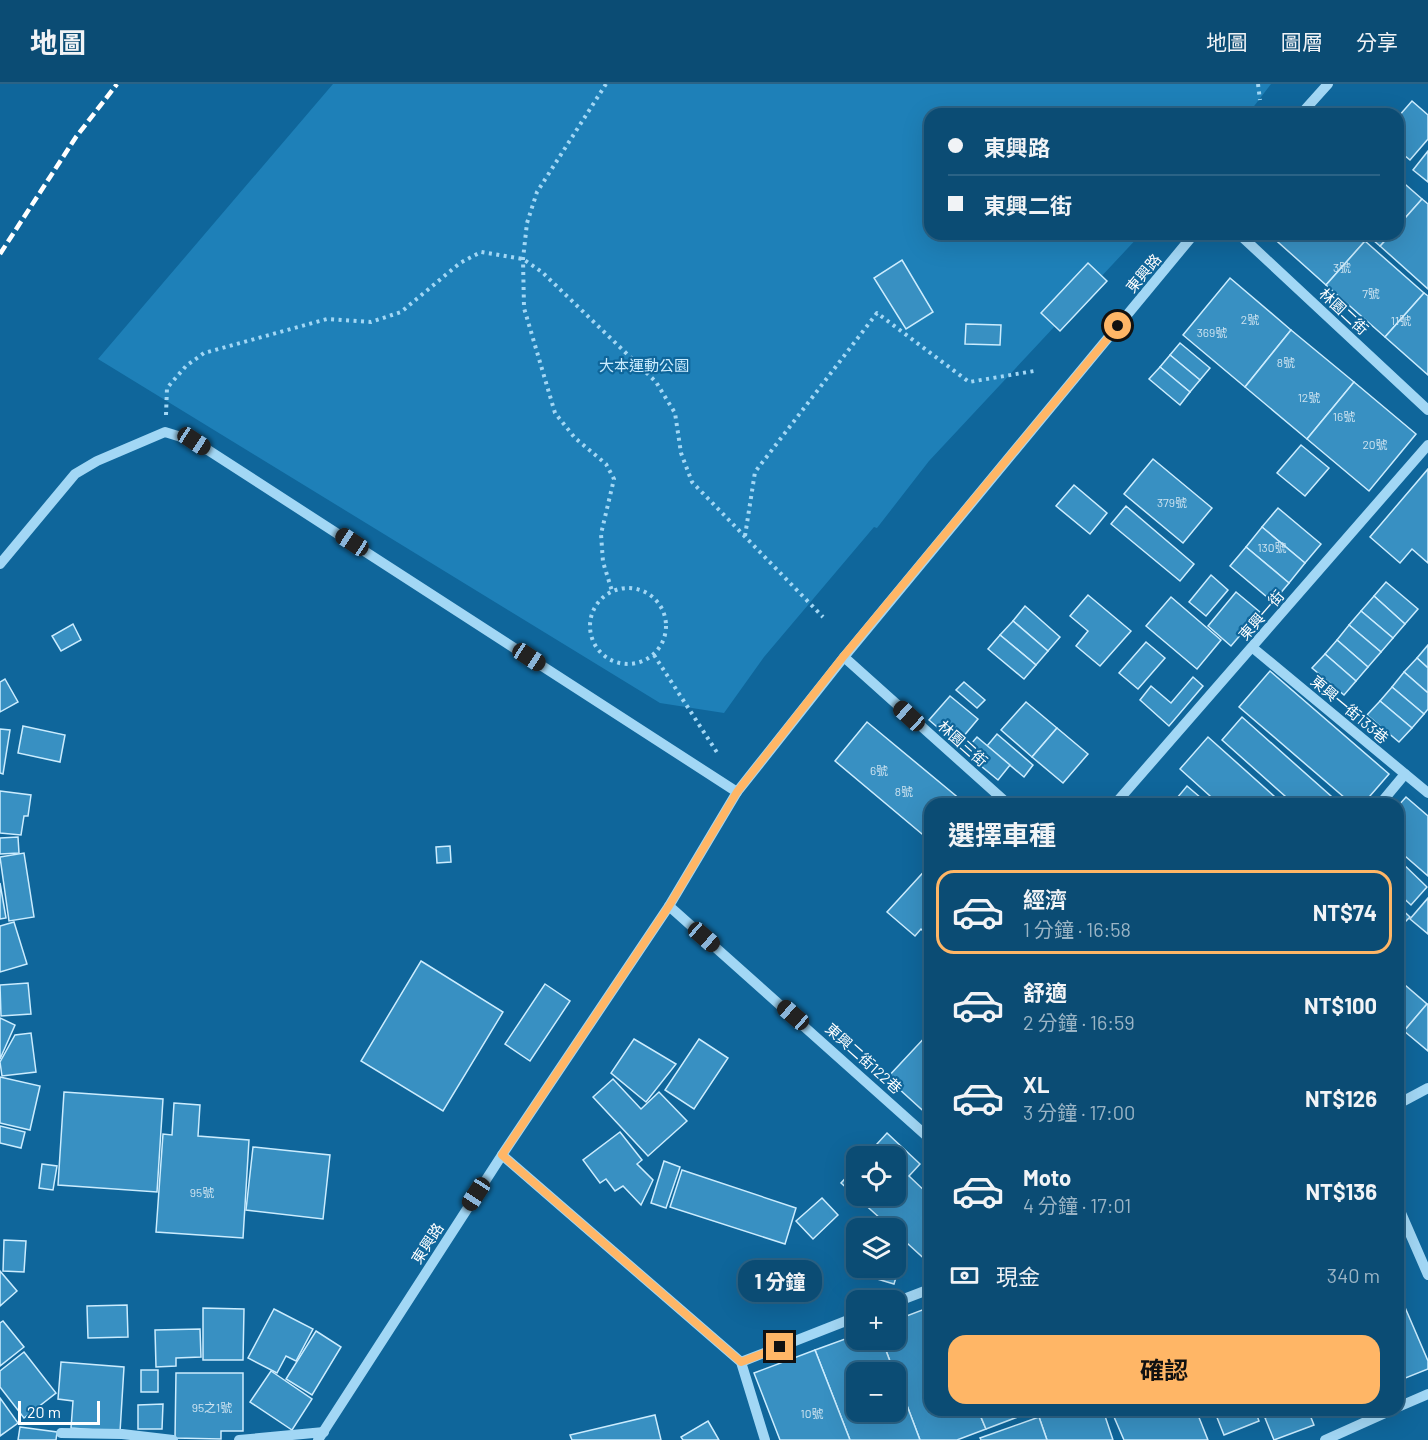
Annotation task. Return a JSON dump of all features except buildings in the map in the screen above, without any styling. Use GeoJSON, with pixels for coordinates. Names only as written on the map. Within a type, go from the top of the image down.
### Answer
{"type":"FeatureCollection","features":[{"type":"Feature","properties":{"kind":"street"},"geometry":{"type":"LineString","coordinates":[[1306,108],[1328,84]]}},
{"type":"Feature","properties":{"kind":"street","name":"東興路"},"geometry":{"type":"LineString","coordinates":[[321,1436],[502,1155],[669,906],[737,792],[843,657],[1189,240]]}},
{"type":"Feature","properties":{"kind":"street","name":"林園二街"},"geometry":{"type":"LineString","coordinates":[[1245,240],[1428,410]]}},
{"type":"Feature","properties":{"kind":"street"},"geometry":{"type":"LineString","coordinates":[[0,564],[75,474],[98,461],[165,432],[194,441],[737,792]]}},
{"type":"Feature","properties":{"kind":"street","name":"東興一街"},"geometry":{"type":"LineString","coordinates":[[1121,798],[1428,445]]}},
{"type":"Feature","properties":{"kind":"street","name":"東興一街133巷"},"geometry":{"type":"LineString","coordinates":[[1253,648],[1428,794]]}},
{"type":"Feature","properties":{"kind":"street","name":"林園三街"},"geometry":{"type":"LineString","coordinates":[[843,657],[1001,798]]}},
{"type":"Feature","properties":{"kind":"street"},"geometry":{"type":"LineString","coordinates":[[1385,798],[1405,774]]}},
{"type":"Feature","properties":{"kind":"street","name":"東興二街122巷"},"geometry":{"type":"LineString","coordinates":[[669,906],[924,1134]]}},
{"type":"Feature","properties":{"kind":"street"},"geometry":{"type":"LineString","coordinates":[[1404,1101],[1428,1088]]}},
{"type":"Feature","properties":{"kind":"street"},"geometry":{"type":"LineString","coordinates":[[502,1155],[741,1362],[765,1440]]}},
{"type":"Feature","properties":{"kind":"street"},"geometry":{"type":"LineString","coordinates":[[1404,1220],[1428,1275]]}},
{"type":"Feature","properties":{"kind":"street"},"geometry":{"type":"LineString","coordinates":[[906,1298],[924,1290]]}},
{"type":"Feature","properties":{"kind":"street"},"geometry":{"type":"LineString","coordinates":[[741,1362],[846,1321]]}},
{"type":"Feature","properties":{"kind":"street"},"geometry":{"type":"LineString","coordinates":[[1404,1404],[1428,1394]]}},
{"type":"Feature","properties":{"kind":"street"},"geometry":{"type":"LineString","coordinates":[[1325,1440],[1379,1416]]}},
{"type":"Feature","properties":{"kind":"street"},"geometry":{"type":"LineString","coordinates":[[61,1433],[122,1434],[173,1440]]}},
{"type":"Feature","properties":{"kind":"street"},"geometry":{"type":"LineString","coordinates":[[239,1440],[321,1436]]}},
{"type":"Feature","properties":{"kind":"path"},"geometry":{"type":"LineString","coordinates":[[606,84],[537,192],[526,222],[523,259],[524,308],[555,413],[575,438],[606,464],[614,479],[601,534],[603,562],[612,591]]}},
{"type":"Feature","properties":{"kind":"path"},"geometry":{"type":"LineString","coordinates":[[1258,84],[1260,100]]}},
{"type":"Feature","properties":{"kind":"path"},"geometry":{"type":"LineString","coordinates":[[165,432],[167,388],[186,366],[204,352],[327,319],[371,322],[401,312],[460,263],[481,252],[523,259],[542,272],[656,382],[675,413],[681,453],[692,482],[823,617]]}},
{"type":"Feature","properties":{"kind":"path"},"geometry":{"type":"LineString","coordinates":[[745,536],[755,472],[877,313],[969,382],[1034,371]]}},
{"type":"Feature","properties":{"kind":"path"},"geometry":{"type":"LineString","coordinates":[[635,588],[657,600],[665,616],[666,634],[654,655],[633,665],[621,665],[599,653],[593,643],[590,619],[602,598],[612,591],[635,588]]}},
{"type":"Feature","properties":{"kind":"path"},"geometry":{"type":"LineString","coordinates":[[654,655],[718,754]]}},
{"type":"Feature","properties":{"kind":"green space","name":"大本運動公園"},"geometry":{"type":"Polygon","coordinates":[[[333,84],[1271,84],[1253,108],[924,108],[924,240],[1135,240],[929,461],[877,528],[874,527],[764,657],[724,713],[660,703],[98,359],[333,84]]]}},
{"type":"Feature","properties":{"kind":"railway"},"geometry":{"type":"LineString","coordinates":[[0,254],[76,137],[117,84]]}},
{"type":"Feature","properties":{"kind":"route"},"geometry":{"type":"LineString","coordinates":[[780,1347],[741,1362],[502,1155],[669,906],[737,792],[843,657],[1118,326]]}}]}
